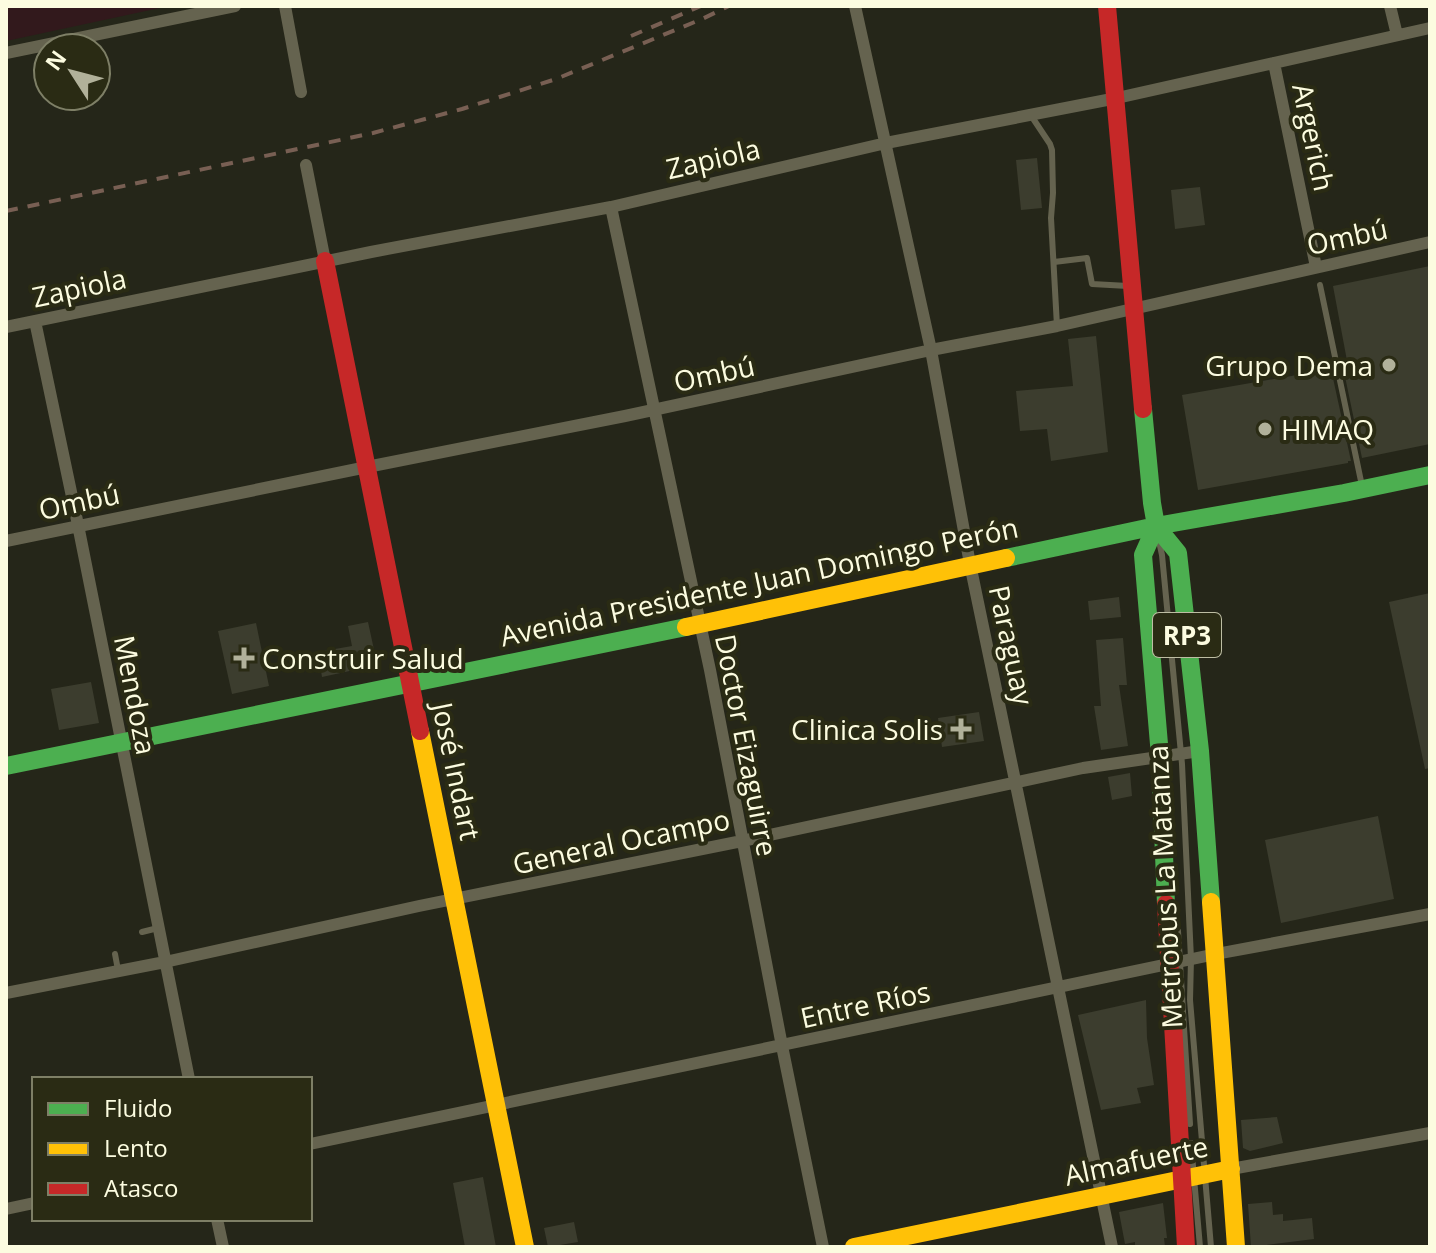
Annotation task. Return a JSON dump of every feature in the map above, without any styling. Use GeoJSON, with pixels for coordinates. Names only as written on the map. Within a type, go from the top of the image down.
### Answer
{"type":"FeatureCollection","features":[{"type":"Feature","properties":{"kind":"main road","name":"RP3"},"geometry":{"type":"LineString","coordinates":[[1107,6],[1133,308],[1156,526],[1143,555],[1180,962],[1193,1176],[1186,1247]]}},
{"type":"Feature","properties":{"kind":"main road","name":"José Indart"},"geometry":{"type":"LineString","coordinates":[[325,261],[525,1247]]}},
{"type":"Feature","properties":{"kind":"main road","name":"Avenida Presidente Juan Domingo Perón"},"geometry":{"type":"LineString","coordinates":[[6,766],[699,624],[970,564],[1430,475]]}},
{"type":"Feature","properties":{"kind":"main road","name":"RP3"},"geometry":{"type":"LineString","coordinates":[[1156,526],[1178,553],[1191,752],[1216,954],[1236,1247]]}},
{"type":"Feature","properties":{"kind":"main road","name":"Almafuerte"},"geometry":{"type":"LineString","coordinates":[[854,1247],[1231,1169]]}},
{"type":"Feature","properties":{"kind":"street"},"geometry":{"type":"LineString","coordinates":[[6,53],[235,6]]}},
{"type":"Feature","properties":{"kind":"street"},"geometry":{"type":"LineString","coordinates":[[285,6],[301,92]]}},
{"type":"Feature","properties":{"kind":"street","name":"Paraguay"},"geometry":{"type":"LineString","coordinates":[[855,6],[931,350],[970,564],[1112,1247]]}},
{"type":"Feature","properties":{"kind":"street"},"geometry":{"type":"LineString","coordinates":[[1390,6],[1397,35]]}},
{"type":"Feature","properties":{"kind":"street","name":"Zapiola"},"geometry":{"type":"LineString","coordinates":[[6,327],[325,261],[611,207],[886,143],[1117,98],[1430,28]]}},
{"type":"Feature","properties":{"kind":"street","name":"Argerich"},"geometry":{"type":"LineString","coordinates":[[1274,63],[1316,267]]}},
{"type":"Feature","properties":{"kind":"street","name":"José Indart"},"geometry":{"type":"LineString","coordinates":[[306,165],[325,261]]}},
{"type":"Feature","properties":{"kind":"street","name":"Doctor Eizaguirre"},"geometry":{"type":"LineString","coordinates":[[611,207],[710,670],[823,1247]]}},
{"type":"Feature","properties":{"kind":"street","name":"Ombú"},"geometry":{"type":"LineString","coordinates":[[6,541],[1057,326],[1430,242]]}},
{"type":"Feature","properties":{"kind":"street","name":"Mendoza"},"geometry":{"type":"LineString","coordinates":[[35,321],[189,1077]]}},
{"type":"Feature","properties":{"kind":"street","name":"General Ocampo"},"geometry":{"type":"LineString","coordinates":[[6,993],[1083,768],[1191,752]]}},
{"type":"Feature","properties":{"kind":"street","name":"Entre Ríos"},"geometry":{"type":"LineString","coordinates":[[312,1144],[1216,954],[1430,914]]}},
{"type":"Feature","properties":{"kind":"street","name":"Almafuerte"},"geometry":{"type":"LineString","coordinates":[[1231,1169],[1430,1133]]}},
{"type":"Feature","properties":{"kind":"street"},"geometry":{"type":"LineString","coordinates":[[6,1209],[32,1203]]}},
{"type":"Feature","properties":{"kind":"street"},"geometry":{"type":"LineString","coordinates":[[217,1221],[223,1247]]}},
{"type":"Feature","properties":{"kind":"lane"},"geometry":{"type":"LineString","coordinates":[[1030,114],[1052,150],[1051,218],[1057,326]]}},
{"type":"Feature","properties":{"kind":"lane"},"geometry":{"type":"LineString","coordinates":[[1054,262],[1087,258],[1092,284],[1132,286]]}},
{"type":"Feature","properties":{"kind":"lane"},"geometry":{"type":"LineString","coordinates":[[1320,285],[1362,489]]}},
{"type":"Feature","properties":{"kind":"lane","name":"Metrobus La Matanza"},"geometry":{"type":"LineString","coordinates":[[1180,962],[1191,752]]}},
{"type":"Feature","properties":{"kind":"lane","name":"Metrobus La Matanza"},"geometry":{"type":"LineString","coordinates":[[1160,756],[1171,811]]}},
{"type":"Feature","properties":{"kind":"lane","name":"Metrobus La Matanza"},"geometry":{"type":"LineString","coordinates":[[1178,919],[1180,962]]}},
{"type":"Feature","properties":{"kind":"lane"},"geometry":{"type":"LineString","coordinates":[[142,932],[158,928]]}},
{"type":"Feature","properties":{"kind":"lane"},"geometry":{"type":"LineString","coordinates":[[115,954],[118,970]]}},
{"type":"Feature","properties":{"kind":"lane"},"geometry":{"type":"LineString","coordinates":[[1193,1176],[1200,1247]]}},
{"type":"Feature","properties":{"kind":"lane"},"geometry":{"type":"LineString","coordinates":[[1193,1176],[1211,1247]]}},
{"type":"Feature","properties":{"kind":"shaded area"},"geometry":{"type":"Polygon","coordinates":[[[6,6],[169,6],[48,32],[32,32],[32,35],[6,41],[6,6]]]}},
{"type":"Feature","properties":{"kind":"building"},"geometry":{"type":"Polygon","coordinates":[[[1037,158],[1042,208],[1021,210],[1016,160],[1037,158]]]}},
{"type":"Feature","properties":{"kind":"building"},"geometry":{"type":"Polygon","coordinates":[[[1200,187],[1205,225],[1175,229],[1171,190],[1200,187]]]}},
{"type":"Feature","properties":{"kind":"building","name":"Grupo Dema"},"geometry":{"type":"Polygon","coordinates":[[[1430,266],[1430,444],[1362,458],[1343,367],[1348,366],[1333,286],[1430,266]]]}},
{"type":"Feature","properties":{"kind":"building"},"geometry":{"type":"Polygon","coordinates":[[[1096,336],[1108,452],[1051,461],[1047,429],[1020,431],[1016,391],[1073,386],[1068,339],[1096,336]]]}},
{"type":"Feature","properties":{"kind":"building","name":"HIMAQ"},"geometry":{"type":"Polygon","coordinates":[[[1331,369],[1351,461],[1198,490],[1182,395],[1331,369]]]}},
{"type":"Feature","properties":{"kind":"building"},"geometry":{"type":"Polygon","coordinates":[[[1430,593],[1430,768],[1425,769],[1389,602],[1430,593]]]}},
{"type":"Feature","properties":{"kind":"building"},"geometry":{"type":"Polygon","coordinates":[[[1119,597],[1121,617],[1090,620],[1088,601],[1119,597]]]}},
{"type":"Feature","properties":{"kind":"building"},"geometry":{"type":"Polygon","coordinates":[[[368,622],[376,659],[368,667],[322,677],[318,652],[352,646],[348,626],[368,622]]]}},
{"type":"Feature","properties":{"kind":"building","name":"Construir Salud"},"geometry":{"type":"Polygon","coordinates":[[[256,623],[269,686],[232,694],[218,631],[256,623]]]}},
{"type":"Feature","properties":{"kind":"building"},"geometry":{"type":"Polygon","coordinates":[[[1123,638],[1127,685],[1119,685],[1128,746],[1101,750],[1094,706],[1101,706],[1096,640],[1123,638]]]}},
{"type":"Feature","properties":{"kind":"building"},"geometry":{"type":"Polygon","coordinates":[[[91,682],[99,723],[59,730],[51,689],[91,682]]]}},
{"type":"Feature","properties":{"kind":"building","name":"Clinica Solis"},"geometry":{"type":"Polygon","coordinates":[[[979,712],[984,741],[942,747],[938,718],[979,712]]]}},
{"type":"Feature","properties":{"kind":"building"},"geometry":{"type":"Polygon","coordinates":[[[1130,773],[1132,796],[1112,800],[1108,777],[1130,773]]]}},
{"type":"Feature","properties":{"kind":"building"},"geometry":{"type":"Polygon","coordinates":[[[1378,816],[1394,899],[1281,923],[1265,840],[1378,816]]]}},
{"type":"Feature","properties":{"kind":"building"},"geometry":{"type":"Polygon","coordinates":[[[1146,1000],[1147,1038],[1154,1085],[1137,1088],[1141,1103],[1101,1110],[1078,1015],[1146,1000]]]}},
{"type":"Feature","properties":{"kind":"building"},"geometry":{"type":"Polygon","coordinates":[[[1277,1117],[1283,1143],[1250,1151],[1243,1148],[1241,1120],[1277,1117]]]}},
{"type":"Feature","properties":{"kind":"building"},"geometry":{"type":"Polygon","coordinates":[[[483,1177],[496,1247],[465,1247],[453,1183],[483,1177]]]}},
{"type":"Feature","properties":{"kind":"building"},"geometry":{"type":"Polygon","coordinates":[[[1272,1202],[1273,1215],[1283,1214],[1283,1221],[1312,1218],[1314,1239],[1251,1247],[1248,1204],[1272,1202]]]}},
{"type":"Feature","properties":{"kind":"building"},"geometry":{"type":"Polygon","coordinates":[[[1163,1203],[1167,1238],[1164,1238],[1165,1247],[1135,1247],[1135,1242],[1125,1244],[1119,1212],[1163,1203]]]}},
{"type":"Feature","properties":{"kind":"building"},"geometry":{"type":"Polygon","coordinates":[[[574,1222],[578,1242],[548,1247],[544,1228],[574,1222]]]}},
{"type":"Feature","properties":{"kind":"railway"},"geometry":{"type":"LineString","coordinates":[[631,36],[701,6]]}},
{"type":"Feature","properties":{"kind":"railway"},"geometry":{"type":"LineString","coordinates":[[6,211],[373,133],[462,109],[556,79],[729,6]]}},
{"type":"Feature","properties":{"kind":"traffic: fast"},"geometry":{"type":"LineString","coordinates":[[1143,409],[1156,526],[1178,553],[1200,751],[1211,902]]}},
{"type":"Feature","properties":{"kind":"traffic: fast"},"geometry":{"type":"LineString","coordinates":[[1006,558],[1156,526],[1430,475]]}},
{"type":"Feature","properties":{"kind":"traffic: fast"},"geometry":{"type":"LineString","coordinates":[[1156,526],[1143,555],[1160,756],[1166,904]]}},
{"type":"Feature","properties":{"kind":"traffic: fast"},"geometry":{"type":"LineString","coordinates":[[6,766],[686,627]]}},
{"type":"Feature","properties":{"kind":"traffic: slow"},"geometry":{"type":"LineString","coordinates":[[686,627],[1006,558]]}},
{"type":"Feature","properties":{"kind":"traffic: slow"},"geometry":{"type":"LineString","coordinates":[[420,731],[525,1247]]}},
{"type":"Feature","properties":{"kind":"traffic: slow"},"geometry":{"type":"LineString","coordinates":[[1211,902],[1236,1247]]}},
{"type":"Feature","properties":{"kind":"traffic: slow"},"geometry":{"type":"LineString","coordinates":[[854,1247],[1231,1169]]}},
{"type":"Feature","properties":{"kind":"traffic: jam"},"geometry":{"type":"LineString","coordinates":[[1107,6],[1143,409]]}},
{"type":"Feature","properties":{"kind":"traffic: jam"},"geometry":{"type":"LineString","coordinates":[[325,261],[420,731]]}},
{"type":"Feature","properties":{"kind":"traffic: jam"},"geometry":{"type":"LineString","coordinates":[[1166,904],[1186,1247]]}},
{"type":"Feature","properties":{"kind":"place","name":"Grupo Dema"},"geometry":{"type":"Point","coordinates":[1389,365]}},
{"type":"Feature","properties":{"kind":"place","name":"HIMAQ"},"geometry":{"type":"Point","coordinates":[1265,429]}},
{"type":"Feature","properties":{"kind":"place","name":"Construir Salud"},"geometry":{"type":"Point","coordinates":[244,658]}},
{"type":"Feature","properties":{"kind":"place","name":"Clinica Solis"},"geometry":{"type":"Point","coordinates":[961,729]}}]}
